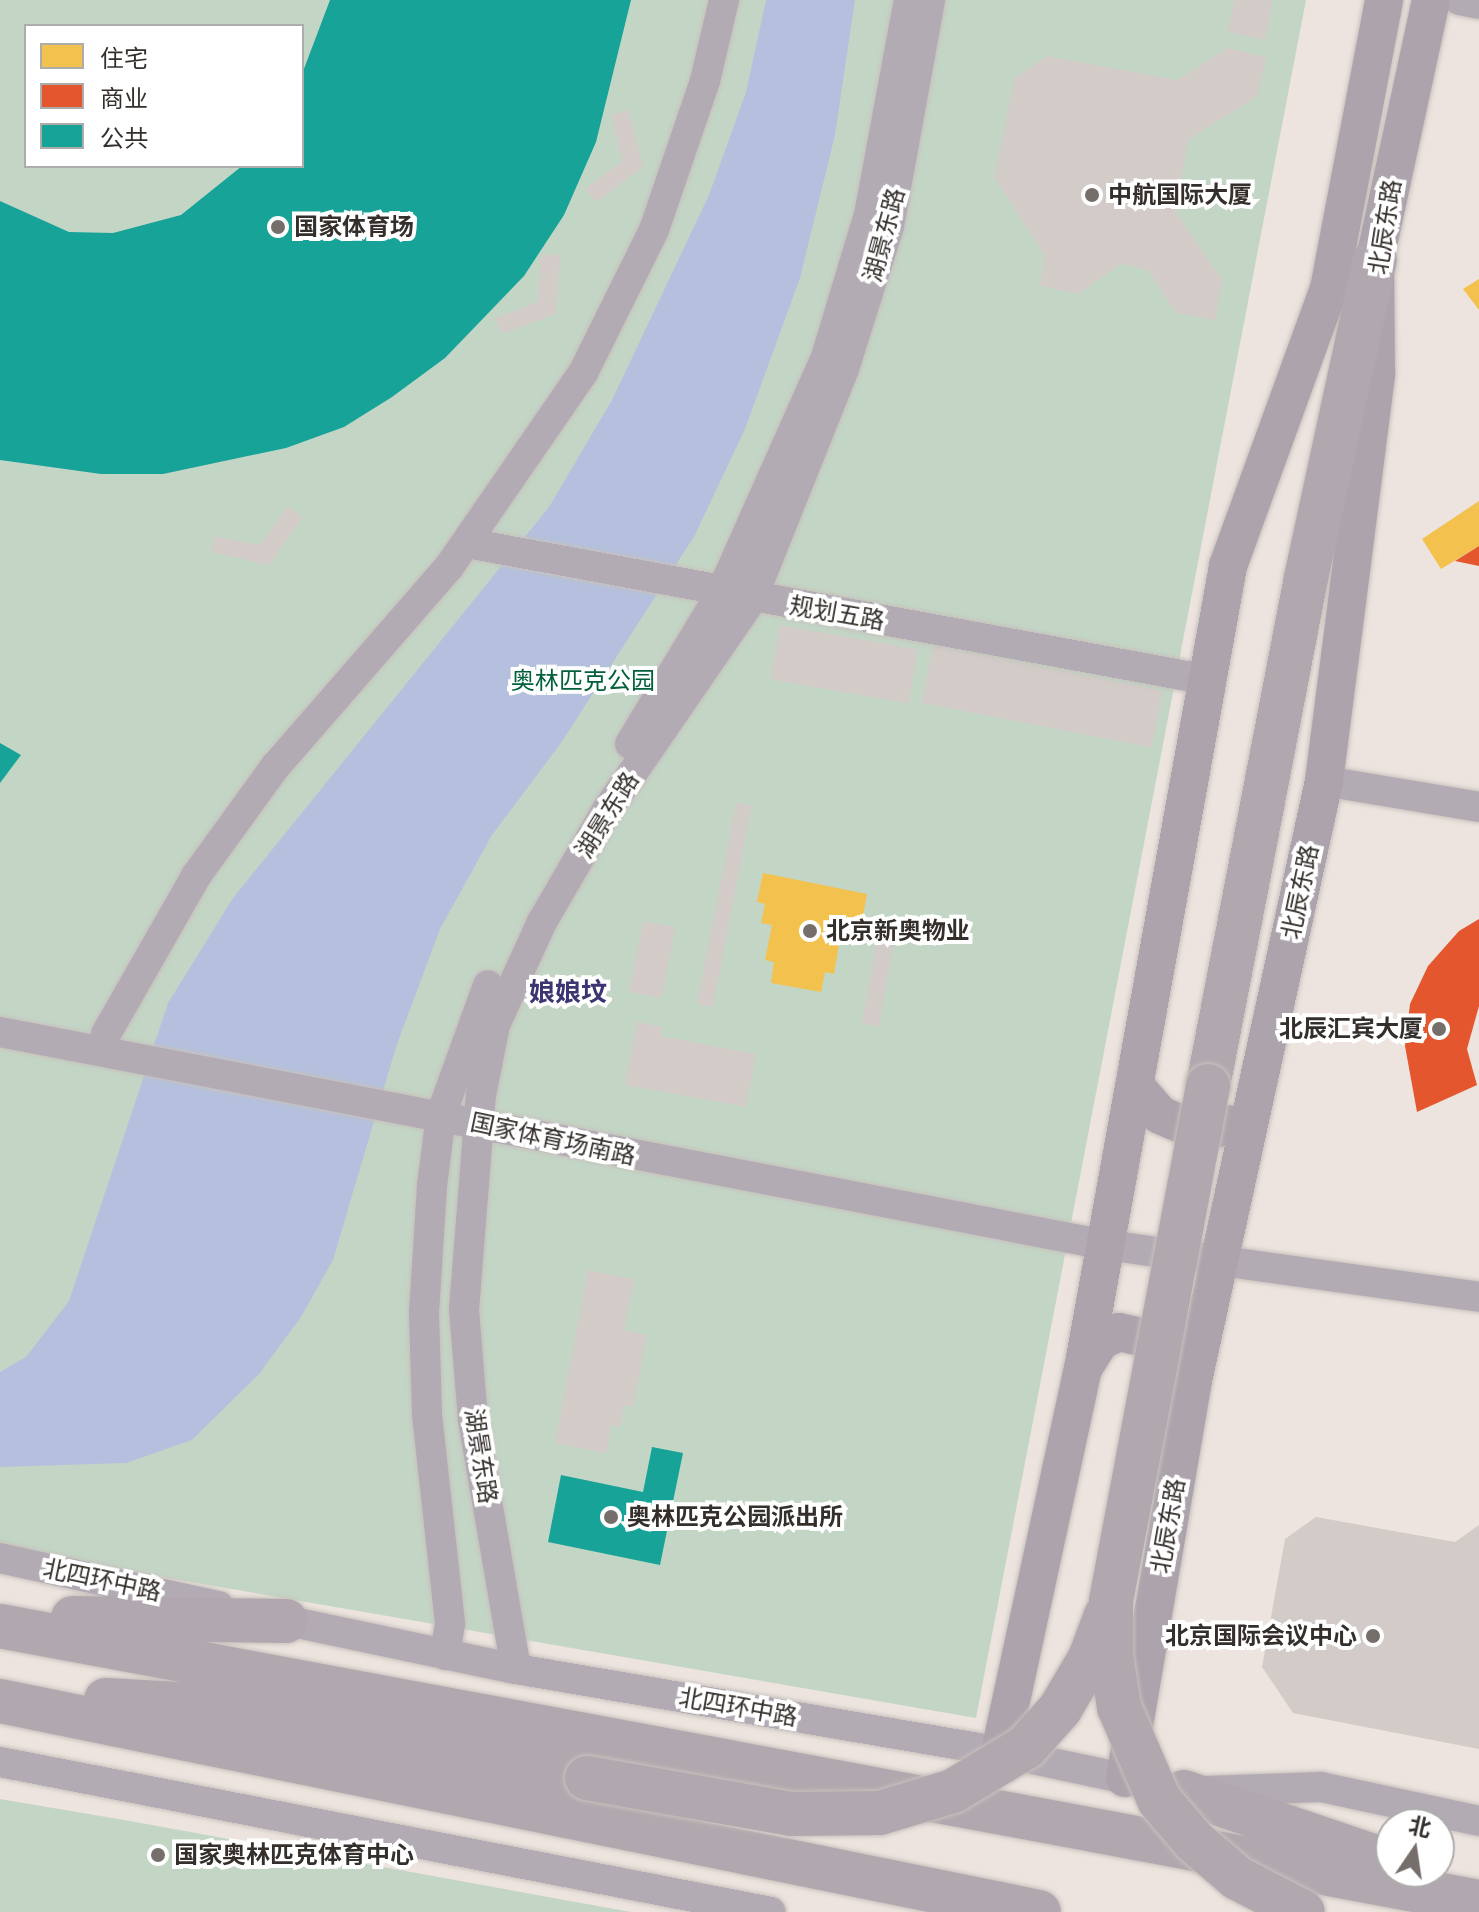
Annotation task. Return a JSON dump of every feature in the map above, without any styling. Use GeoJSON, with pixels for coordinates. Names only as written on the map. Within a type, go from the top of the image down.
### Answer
{"type":"FeatureCollection","features":[{"type":"Feature","properties":{"kind":"highway"},"geometry":{"type":"LineString","coordinates":[[0,1698],[215,1706],[792,1814],[880,1813],[953,1791],[1026,1747],[1060,1709],[1090,1658],[1111,1601],[1306,578],[1375,259]]}},
{"type":"Feature","properties":{"kind":"highway"},"geometry":{"type":"LineString","coordinates":[[1111,1601],[1111,1655],[1119,1707],[1159,1800],[1194,1841],[1237,1878],[1303,1912]]}},
{"type":"Feature","properties":{"kind":"highway"},"geometry":{"type":"LineString","coordinates":[[0,1617],[286,1621]]}},
{"type":"Feature","properties":{"kind":"highway"},"geometry":{"type":"LineString","coordinates":[[0,1626],[1479,1902]]}},
{"type":"Feature","properties":{"kind":"highway"},"geometry":{"type":"LineString","coordinates":[[0,1698],[1039,1912]]}},
{"type":"Feature","properties":{"kind":"highway"},"geometry":{"type":"LineString","coordinates":[[1184,1792],[1375,1857]]}},
{"type":"Feature","properties":{"kind":"highway"},"geometry":{"type":"LineString","coordinates":[[1455,1884],[1479,1892]]}},
{"type":"Feature","properties":{"kind":"main road","name":"北辰东路"},"geometry":{"type":"LineString","coordinates":[[1000,1752],[1083,1369],[1228,566],[1329,289],[1384,0]]}},
{"type":"Feature","properties":{"kind":"main road","name":"北辰东路"},"geometry":{"type":"LineString","coordinates":[[1125,1778],[1192,1385],[1324,781],[1376,373],[1375,259],[1431,0]]}},
{"type":"Feature","properties":{"kind":"main road"},"geometry":{"type":"LineString","coordinates":[[1135,1086],[1160,1115],[1186,1126],[1215,1129],[1227,1123],[1257,1089]]}},
{"type":"Feature","properties":{"kind":"main road"},"geometry":{"type":"LineString","coordinates":[[1083,1369],[1100,1341],[1119,1332],[1176,1345],[1192,1385]]}},
{"type":"Feature","properties":{"kind":"street"},"geometry":{"type":"LineString","coordinates":[[106,1034],[196,876],[266,779],[467,543],[584,371],[654,230],[705,81],[724,0]]}},
{"type":"Feature","properties":{"kind":"street","name":"湖景东路"},"geometry":{"type":"LineString","coordinates":[[445,1655],[450,1623],[427,1414],[424,1313],[441,1115],[490,980],[522,918],[721,593],[826,357],[869,215],[909,0]]}},
{"type":"Feature","properties":{"kind":"street","name":"湖景东路"},"geometry":{"type":"LineString","coordinates":[[516,1669],[473,1419],[464,1310],[479,1122],[495,1025],[542,922],[607,810],[752,599],[844,369],[889,226],[930,0]]}},
{"type":"Feature","properties":{"kind":"street"},"geometry":{"type":"LineString","coordinates":[[1459,0],[1479,4]]}},
{"type":"Feature","properties":{"kind":"street","name":"规划五路"},"geometry":{"type":"LineString","coordinates":[[467,543],[752,599],[1208,680]]}},
{"type":"Feature","properties":{"kind":"street"},"geometry":{"type":"LineString","coordinates":[[1324,781],[1479,807]]}},
{"type":"Feature","properties":{"kind":"street","name":"国家体育场南路"},"geometry":{"type":"LineString","coordinates":[[0,1032],[384,1103],[675,1165],[1106,1245],[1221,1258],[1479,1297]]}},
{"type":"Feature","properties":{"kind":"street","name":"北四环中路"},"geometry":{"type":"LineString","coordinates":[[0,1558],[445,1655],[1000,1752],[1184,1792],[1321,1787],[1479,1821]]}},
{"type":"Feature","properties":{"kind":"street"},"geometry":{"type":"LineString","coordinates":[[9,1766],[771,1912]]}},
{"type":"Feature","properties":{"kind":"green space","name":"奥林匹克公园"},"geometry":{"type":"Polygon","coordinates":[[[0,0],[1306,0],[976,1718],[0,1549],[0,0]]]}},
{"type":"Feature","properties":{"kind":"green space","name":"国家奥林匹克体育中心"},"geometry":{"type":"Polygon","coordinates":[[[0,1799],[130,1821],[631,1912],[0,1912],[0,1799]]]}},
{"type":"Feature","properties":{"kind":"water"},"geometry":{"type":"Polygon","coordinates":[[[766,0],[855,0],[835,135],[800,278],[745,429],[695,535],[561,743],[492,835],[440,929],[396,1047],[333,1260],[301,1317],[259,1374],[192,1440],[126,1463],[0,1467],[0,1372],[26,1357],[69,1301],[168,1003],[233,898],[549,507],[612,400],[709,195],[746,92],[766,0]]]}},
{"type":"Feature","properties":{"kind":"building: 住宅"},"geometry":{"type":"Polygon","coordinates":[[[1479,279],[1479,310],[1463,289],[1479,279]]]}},
{"type":"Feature","properties":{"kind":"building: 住宅"},"geometry":{"type":"Polygon","coordinates":[[[1479,501],[1479,546],[1441,569],[1422,539],[1479,501]]]}},
{"type":"Feature","properties":{"kind":"building: 住宅","name":"北京新奥物业"},"geometry":{"type":"Polygon","coordinates":[[[763,873],[867,894],[862,922],[853,921],[849,940],[840,938],[834,974],[825,972],[821,992],[771,983],[774,962],[765,960],[772,925],[761,923],[765,904],[757,902],[763,873]]]}},
{"type":"Feature","properties":{"kind":"building: 商业"},"geometry":{"type":"Polygon","coordinates":[[[1479,546],[1479,566],[1455,561],[1479,546]]]}},
{"type":"Feature","properties":{"kind":"building: 商业","name":"北辰汇宾大厦"},"geometry":{"type":"Polygon","coordinates":[[[1479,919],[1479,1006],[1467,1049],[1477,1085],[1417,1112],[1405,1046],[1410,1004],[1428,966],[1459,931],[1479,919]]]}},
{"type":"Feature","properties":{"kind":"building: 公共","name":"国家体育场"},"geometry":{"type":"Polygon","coordinates":[[[330,0],[631,0],[596,142],[564,215],[524,276],[445,358],[392,397],[344,427],[286,448],[163,474],[101,474],[0,460],[0,201],[69,232],[113,233],[181,215],[240,168],[304,168],[304,69],[330,0]]]}},
{"type":"Feature","properties":{"kind":"building: 公共"},"geometry":{"type":"Polygon","coordinates":[[[0,743],[21,755],[0,783],[0,743]]]}},
{"type":"Feature","properties":{"kind":"building: 公共","name":"奥林匹克公园派出所"},"geometry":{"type":"Polygon","coordinates":[[[652,1447],[683,1453],[660,1565],[548,1542],[561,1475],[643,1492],[652,1447]]]}},
{"type":"Feature","properties":{"kind":"building: 其他"},"geometry":{"type":"Polygon","coordinates":[[[1234,0],[1273,0],[1265,40],[1228,32],[1234,0]]]}},
{"type":"Feature","properties":{"kind":"building: 其他","name":"中航国际大厦"},"geometry":{"type":"Polygon","coordinates":[[[1228,48],[1266,57],[1258,96],[1188,140],[1176,212],[1223,281],[1215,320],[1176,313],[1148,270],[1121,264],[1078,294],[1040,286],[1045,256],[994,177],[1015,78],[1047,56],[1177,80],[1228,48]]]}},
{"type":"Feature","properties":{"kind":"building: 其他"},"geometry":{"type":"Polygon","coordinates":[[[629,110],[643,167],[596,202],[585,189],[622,161],[611,115],[629,110]]]}},
{"type":"Feature","properties":{"kind":"building: 其他"},"geometry":{"type":"Polygon","coordinates":[[[541,254],[560,255],[556,314],[501,334],[495,318],[538,302],[541,254]]]}},
{"type":"Feature","properties":{"kind":"building: 其他"},"geometry":{"type":"Polygon","coordinates":[[[288,506],[303,517],[269,565],[211,552],[215,536],[260,545],[288,506]]]}},
{"type":"Feature","properties":{"kind":"building: 其他"},"geometry":{"type":"Polygon","coordinates":[[[780,625],[918,649],[908,703],[770,679],[780,625]]]}},
{"type":"Feature","properties":{"kind":"building: 其他"},"geometry":{"type":"Polygon","coordinates":[[[933,646],[1163,691],[1152,748],[922,703],[933,646]]]}},
{"type":"Feature","properties":{"kind":"building: 其他"},"geometry":{"type":"Polygon","coordinates":[[[736,803],[752,806],[713,1007],[697,1004],[736,803]]]}},
{"type":"Feature","properties":{"kind":"building: 其他"},"geometry":{"type":"Polygon","coordinates":[[[643,921],[675,927],[662,998],[629,992],[643,921]]]}},
{"type":"Feature","properties":{"kind":"building: 其他"},"geometry":{"type":"Polygon","coordinates":[[[879,928],[896,931],[879,1026],[862,1024],[879,928]]]}},
{"type":"Feature","properties":{"kind":"building: 其他"},"geometry":{"type":"Polygon","coordinates":[[[637,1022],[663,1027],[661,1036],[756,1054],[746,1107],[625,1085],[637,1022]]]}},
{"type":"Feature","properties":{"kind":"building: 其他"},"geometry":{"type":"Polygon","coordinates":[[[588,1270],[634,1279],[624,1330],[647,1335],[633,1407],[624,1405],[620,1427],[611,1425],[606,1453],[555,1443],[588,1270]]]}},
{"type":"Feature","properties":{"kind":"building: 其他","name":"北京国际会议中心"},"geometry":{"type":"Polygon","coordinates":[[[1316,1517],[1455,1542],[1479,1525],[1479,1749],[1293,1713],[1262,1667],[1285,1539],[1316,1517]]]}},
{"type":"Feature","properties":{"kind":"place","name":"中航国际大厦"},"geometry":{"type":"Point","coordinates":[1092,195]}},
{"type":"Feature","properties":{"kind":"place","name":"国家体育场"},"geometry":{"type":"Point","coordinates":[278,227]}},
{"type":"Feature","properties":{"kind":"place","name":"北京新奥物业"},"geometry":{"type":"Point","coordinates":[810,931]}},
{"type":"Feature","properties":{"kind":"place","name":"北辰汇宾大厦"},"geometry":{"type":"Point","coordinates":[1439,1029]}},
{"type":"Feature","properties":{"kind":"place","name":"奥林匹克公园派出所"},"geometry":{"type":"Point","coordinates":[611,1517]}},
{"type":"Feature","properties":{"kind":"place","name":"北京国际会议中心"},"geometry":{"type":"Point","coordinates":[1373,1636]}},
{"type":"Feature","properties":{"kind":"place","name":"国家奥林匹克体育中心"},"geometry":{"type":"Point","coordinates":[158,1855]}},
{"type":"Feature","properties":{"kind":"district","name":"娘娘坟"},"geometry":{"type":"Point","coordinates":[568,992]}}]}
